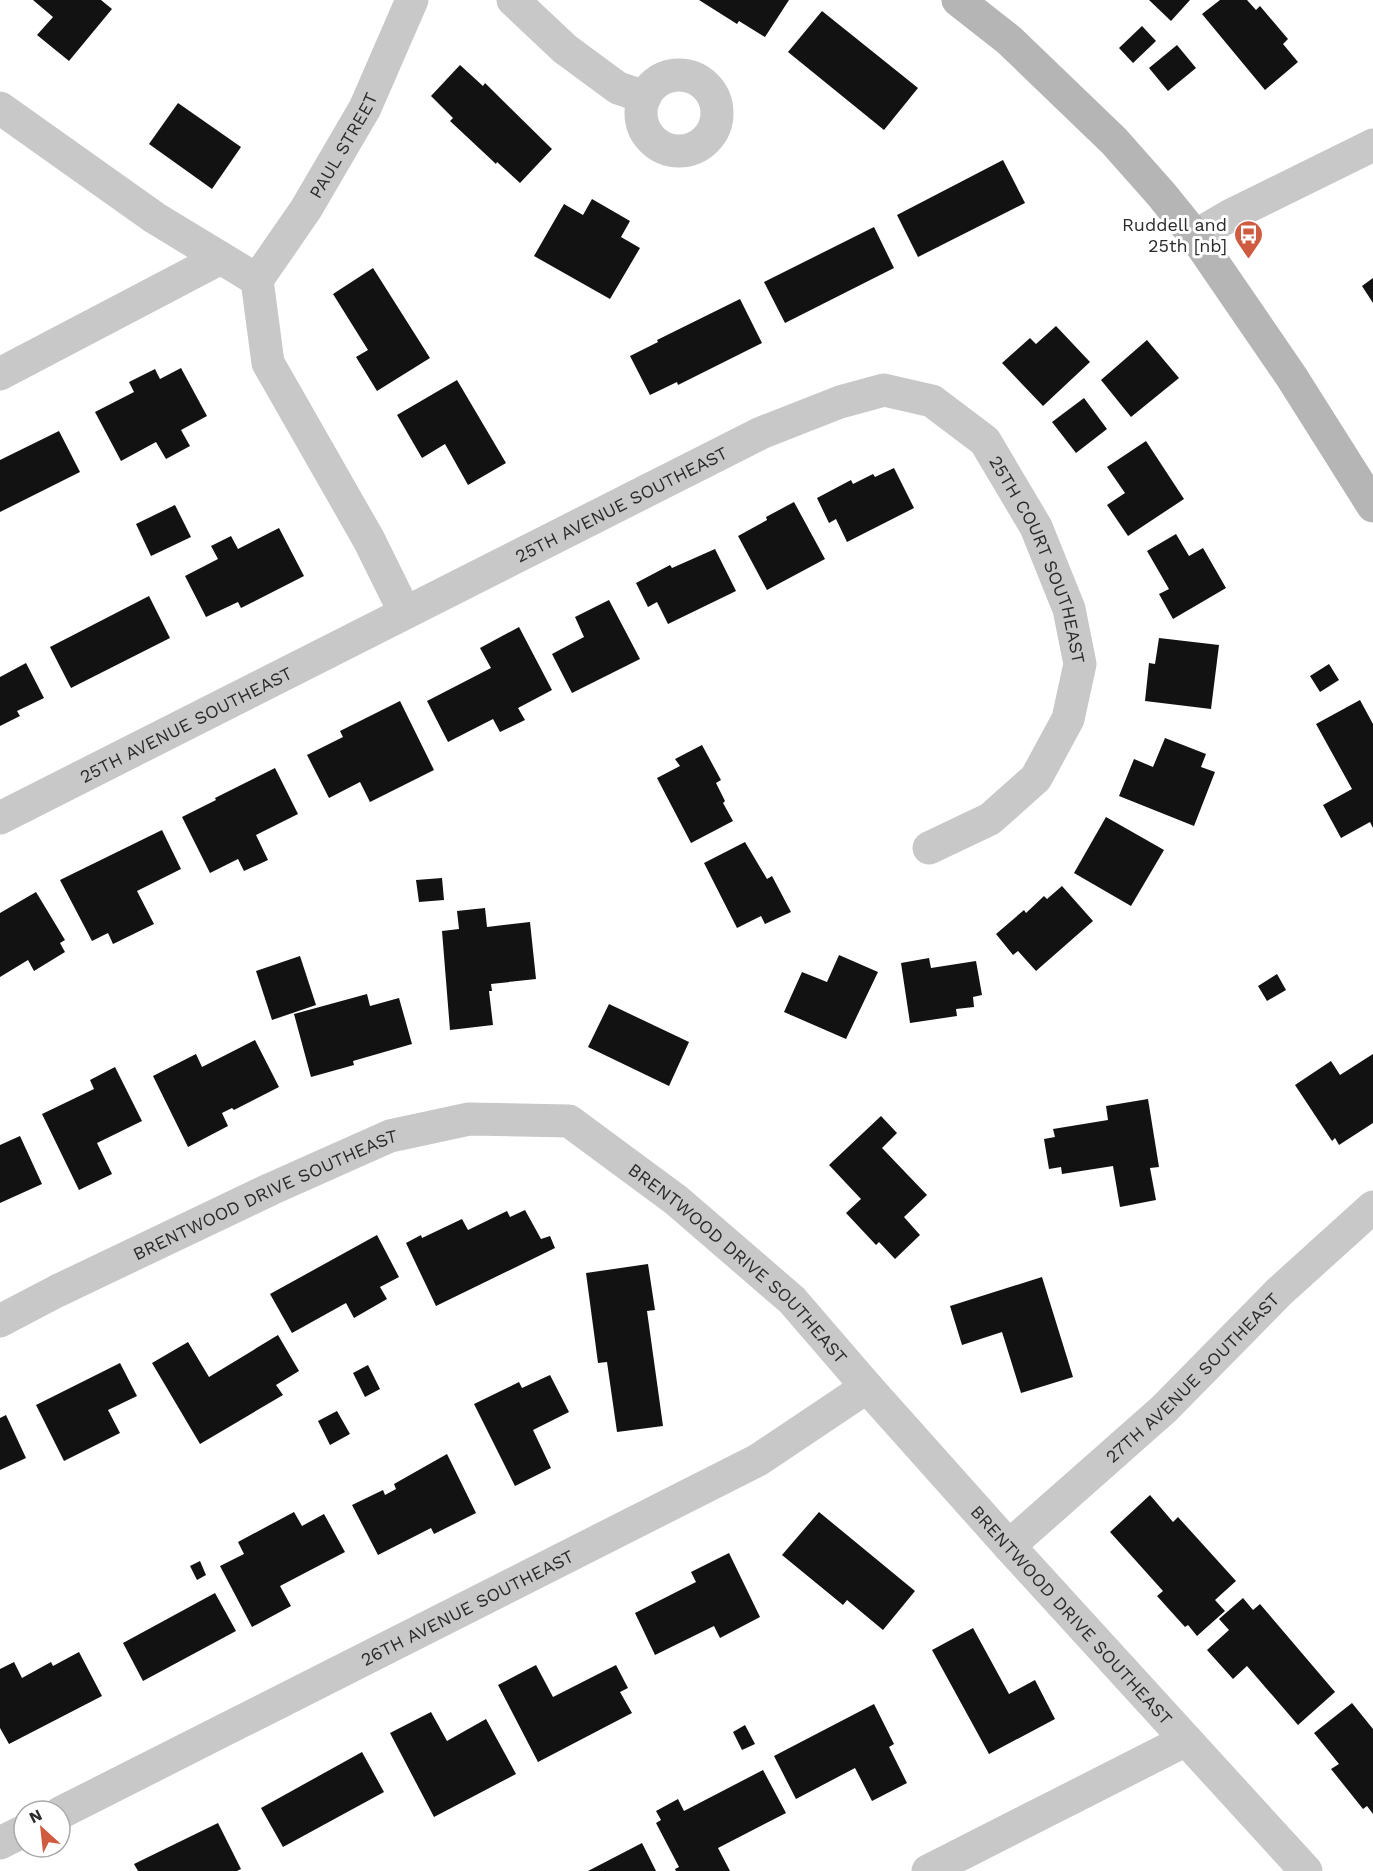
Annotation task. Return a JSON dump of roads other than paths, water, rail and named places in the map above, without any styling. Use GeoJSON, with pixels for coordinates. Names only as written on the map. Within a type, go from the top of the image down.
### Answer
{"type":"FeatureCollection","features":[{"type":"Feature","properties":{"kind":"main road"},"geometry":{"type":"LineString","coordinates":[[958,0],[1009,40],[1114,141],[1195,236],[1291,376],[1373,506]]}},
{"type":"Feature","properties":{"kind":"street","name":"PAUL STREET"},"geometry":{"type":"LineString","coordinates":[[257,280],[306,209],[365,108],[412,0]]}},
{"type":"Feature","properties":{"kind":"street"},"geometry":{"type":"LineString","coordinates":[[513,0],[565,49],[618,88],[645,97]]}},
{"type":"Feature","properties":{"kind":"street"},"geometry":{"type":"LineString","coordinates":[[0,108],[155,218],[257,280],[268,363],[369,540],[405,614]]}},
{"type":"Feature","properties":{"kind":"street"},"geometry":{"type":"LineString","coordinates":[[1195,236],[1231,215],[1373,145]]}},
{"type":"Feature","properties":{"kind":"street"},"geometry":{"type":"LineString","coordinates":[[0,374],[221,258]]}},
{"type":"Feature","properties":{"kind":"street","name":"25TH COURT SOUTHEAST"},"geometry":{"type":"LineString","coordinates":[[840,402],[884,390],[932,401],[985,441],[1036,527],[1069,609],[1080,664],[1068,719],[1036,778],[990,819],[929,848]]}},
{"type":"Feature","properties":{"kind":"street","name":"25TH AVENUE SOUTHEAST"},"geometry":{"type":"LineString","coordinates":[[0,818],[761,433],[840,402]]}},
{"type":"Feature","properties":{"kind":"street","name":"BRENTWOOD DRIVE SOUTHEAST"},"geometry":{"type":"LineString","coordinates":[[0,1321],[57,1291],[271,1189],[390,1136],[469,1119],[569,1121],[676,1200],[792,1300],[1009,1546],[1306,1871]]}},
{"type":"Feature","properties":{"kind":"street","name":"27TH AVENUE SOUTHEAST"},"geometry":{"type":"LineString","coordinates":[[1009,1546],[1164,1409],[1279,1292],[1373,1207]]}},
{"type":"Feature","properties":{"kind":"street","name":"26TH AVENUE SOUTHEAST"},"geometry":{"type":"LineString","coordinates":[[72,1807],[758,1460],[867,1387]]}},
{"type":"Feature","properties":{"kind":"street"},"geometry":{"type":"LineString","coordinates":[[928,1871],[1186,1740]]}},
{"type":"Feature","properties":{"kind":"place","name":"Ruddell and 25th [nb]"},"geometry":{"type":"Point","coordinates":[1248,260]}}]}
